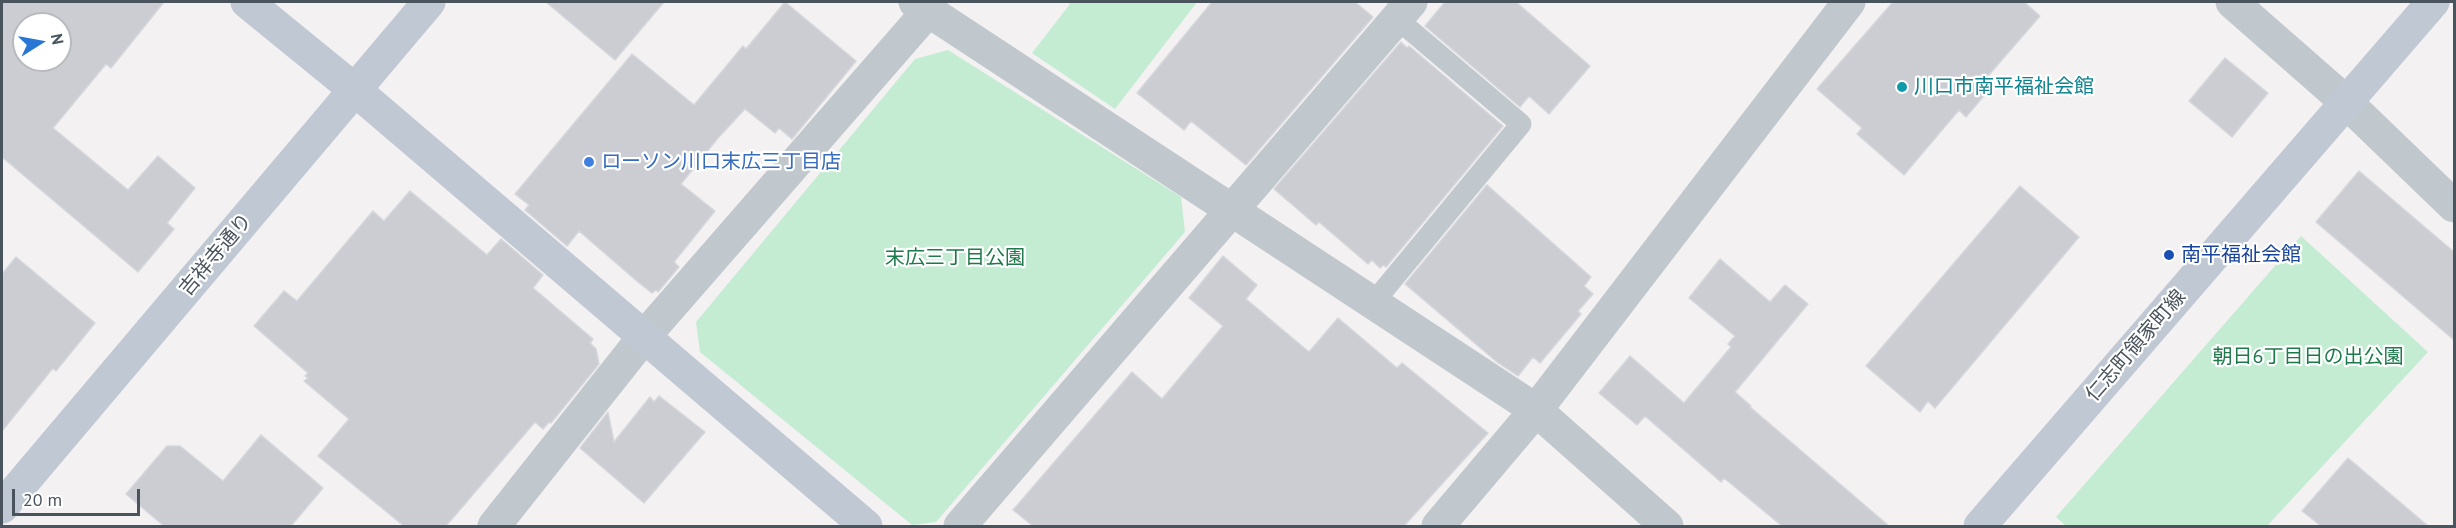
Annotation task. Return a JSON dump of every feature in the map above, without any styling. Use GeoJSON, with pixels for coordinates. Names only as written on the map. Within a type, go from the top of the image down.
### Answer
{"type":"FeatureCollection","features":[{"type":"Feature","properties":{"kind":"street"},"geometry":{"type":"LineString","coordinates":[[248,2],[355,90],[866,526]]}},
{"type":"Feature","properties":{"kind":"street","name":"吉祥寺通り"},"geometry":{"type":"LineString","coordinates":[[2,507],[429,2]]}},
{"type":"Feature","properties":{"kind":"street"},"geometry":{"type":"LineString","coordinates":[[1438,526],[1536,410],[1849,2]]}},
{"type":"Feature","properties":{"kind":"street"},"geometry":{"type":"LineString","coordinates":[[2232,2],[2346,102],[2454,206]]}},
{"type":"Feature","properties":{"kind":"street","name":"仁志町領家町線"},"geometry":{"type":"LineString","coordinates":[[1980,526],[2433,2]]}},
{"type":"Feature","properties":{"kind":"street"},"geometry":{"type":"LineString","coordinates":[[494,526],[643,338],[922,6],[1536,410],[1666,526]]}},
{"type":"Feature","properties":{"kind":"street"},"geometry":{"type":"LineString","coordinates":[[960,526],[1403,10]]}},
{"type":"Feature","properties":{"kind":"lane"},"geometry":{"type":"LineString","coordinates":[[1373,303],[1521,124],[1403,10]]}},
{"type":"Feature","properties":{"kind":"green space"},"geometry":{"type":"Polygon","coordinates":[[[1067,2],[1197,2],[1115,109],[1032,53],[1070,4],[1067,2]]]}},
{"type":"Feature","properties":{"kind":"green space","name":"末広三丁目公園"},"geometry":{"type":"Polygon","coordinates":[[[948,50],[1181,197],[1185,232],[936,522],[912,525],[700,352],[696,322],[915,59],[948,50]]]}},
{"type":"Feature","properties":{"kind":"green space","name":"朝日6丁目日の出公園"},"geometry":{"type":"Polygon","coordinates":[[[2301,236],[2428,352],[2267,526],[2066,526],[2056,517],[2301,236]]]}},
{"type":"Feature","properties":{"kind":"building"},"geometry":{"type":"Polygon","coordinates":[[[2,2],[164,2],[111,68],[106,64],[53,128],[128,190],[158,156],[195,188],[167,223],[174,229],[138,272],[2,157],[2,2]]]}},
{"type":"Feature","properties":{"kind":"building"},"geometry":{"type":"Polygon","coordinates":[[[546,2],[664,2],[615,60],[546,2]]]}},
{"type":"Feature","properties":{"kind":"building"},"geometry":{"type":"Polygon","coordinates":[[[785,2],[856,61],[792,139],[779,128],[775,133],[745,109],[718,138],[681,184],[715,211],[674,262],[679,267],[658,292],[656,290],[652,293],[579,231],[567,246],[525,210],[529,205],[515,194],[632,54],[694,105],[743,46],[746,49],[785,2]]]}},
{"type":"Feature","properties":{"kind":"building"},"geometry":{"type":"Polygon","coordinates":[[[1212,2],[1355,2],[1373,17],[1246,165],[1191,121],[1184,130],[1137,93],[1212,2]]]}},
{"type":"Feature","properties":{"kind":"building"},"geometry":{"type":"Polygon","coordinates":[[[1445,2],[1516,2],[1590,66],[1549,114],[1529,96],[1520,107],[1425,26],[1445,2]]]}},
{"type":"Feature","properties":{"kind":"building","name":"川口市南平福祉会館"},"geometry":{"type":"Polygon","coordinates":[[[1893,2],[2024,2],[2040,16],[1981,84],[1988,91],[1966,117],[1959,110],[1904,175],[1857,134],[1862,128],[1817,89],[1893,2]]]}},
{"type":"Feature","properties":{"kind":"building"},"geometry":{"type":"Polygon","coordinates":[[[1401,42],[1407,48],[1409,46],[1503,126],[1386,267],[1383,265],[1380,268],[1372,260],[1368,264],[1319,222],[1316,225],[1274,189],[1401,42]]]}},
{"type":"Feature","properties":{"kind":"building"},"geometry":{"type":"Polygon","coordinates":[[[2225,58],[2268,93],[2232,137],[2189,101],[2225,58]]]}},
{"type":"Feature","properties":{"kind":"building"},"geometry":{"type":"Polygon","coordinates":[[[2359,171],[2454,252],[2454,340],[2316,222],[2359,171]]]}},
{"type":"Feature","properties":{"kind":"building"},"geometry":{"type":"Polygon","coordinates":[[[1487,185],[1591,277],[1584,286],[1593,294],[1578,311],[1581,314],[1540,363],[1533,357],[1518,376],[1497,362],[1405,284],[1487,185]]]}},
{"type":"Feature","properties":{"kind":"building"},"geometry":{"type":"Polygon","coordinates":[[[2020,186],[2079,237],[1935,408],[1928,401],[1920,412],[1866,366],[2020,186]]]}},
{"type":"Feature","properties":{"kind":"building"},"geometry":{"type":"Polygon","coordinates":[[[410,191],[487,255],[501,239],[543,275],[533,288],[593,339],[590,343],[596,349],[599,364],[551,423],[549,422],[543,429],[535,422],[446,526],[404,526],[318,456],[349,419],[304,381],[308,378],[305,376],[308,373],[254,326],[284,291],[297,301],[373,211],[384,221],[410,191]]]}},
{"type":"Feature","properties":{"kind":"building"},"geometry":{"type":"Polygon","coordinates":[[[1223,256],[1257,285],[1246,299],[1309,352],[1338,318],[1397,368],[1402,363],[1488,433],[1404,526],[1033,526],[1013,510],[1132,372],[1162,399],[1223,326],[1189,298],[1223,256]]]}},
{"type":"Feature","properties":{"kind":"building"},"geometry":{"type":"Polygon","coordinates":[[[16,257],[95,323],[56,371],[53,368],[2,431],[2,274],[16,257]]]}},
{"type":"Feature","properties":{"kind":"building"},"geometry":{"type":"Polygon","coordinates":[[[1720,259],[1770,302],[1785,285],[1808,304],[1735,392],[1889,526],[1782,526],[1724,478],[1721,482],[1645,416],[1637,425],[1599,393],[1630,356],[1684,403],[1731,347],[1728,344],[1735,336],[1689,298],[1720,259]]]}},
{"type":"Feature","properties":{"kind":"building"},"geometry":{"type":"Polygon","coordinates":[[[659,396],[705,432],[644,503],[580,448],[608,412],[614,442],[650,397],[654,402],[659,396]]]}},
{"type":"Feature","properties":{"kind":"building"},"geometry":{"type":"Polygon","coordinates":[[[261,435],[323,488],[291,526],[164,526],[126,494],[167,446],[180,446],[223,481],[261,435]]]}},
{"type":"Feature","properties":{"kind":"building"},"geometry":{"type":"Polygon","coordinates":[[[2348,458],[2428,526],[2321,526],[2302,511],[2348,458]]]}},
{"type":"Feature","properties":{"kind":"place","name":"川口市南平福祉会館"},"geometry":{"type":"Point","coordinates":[1902,87]}},
{"type":"Feature","properties":{"kind":"place","name":"ローソン川口末広三丁目店"},"geometry":{"type":"Point","coordinates":[589,162]}},
{"type":"Feature","properties":{"kind":"place","name":"南平福祉会館"},"geometry":{"type":"Point","coordinates":[2169,255]}}]}
